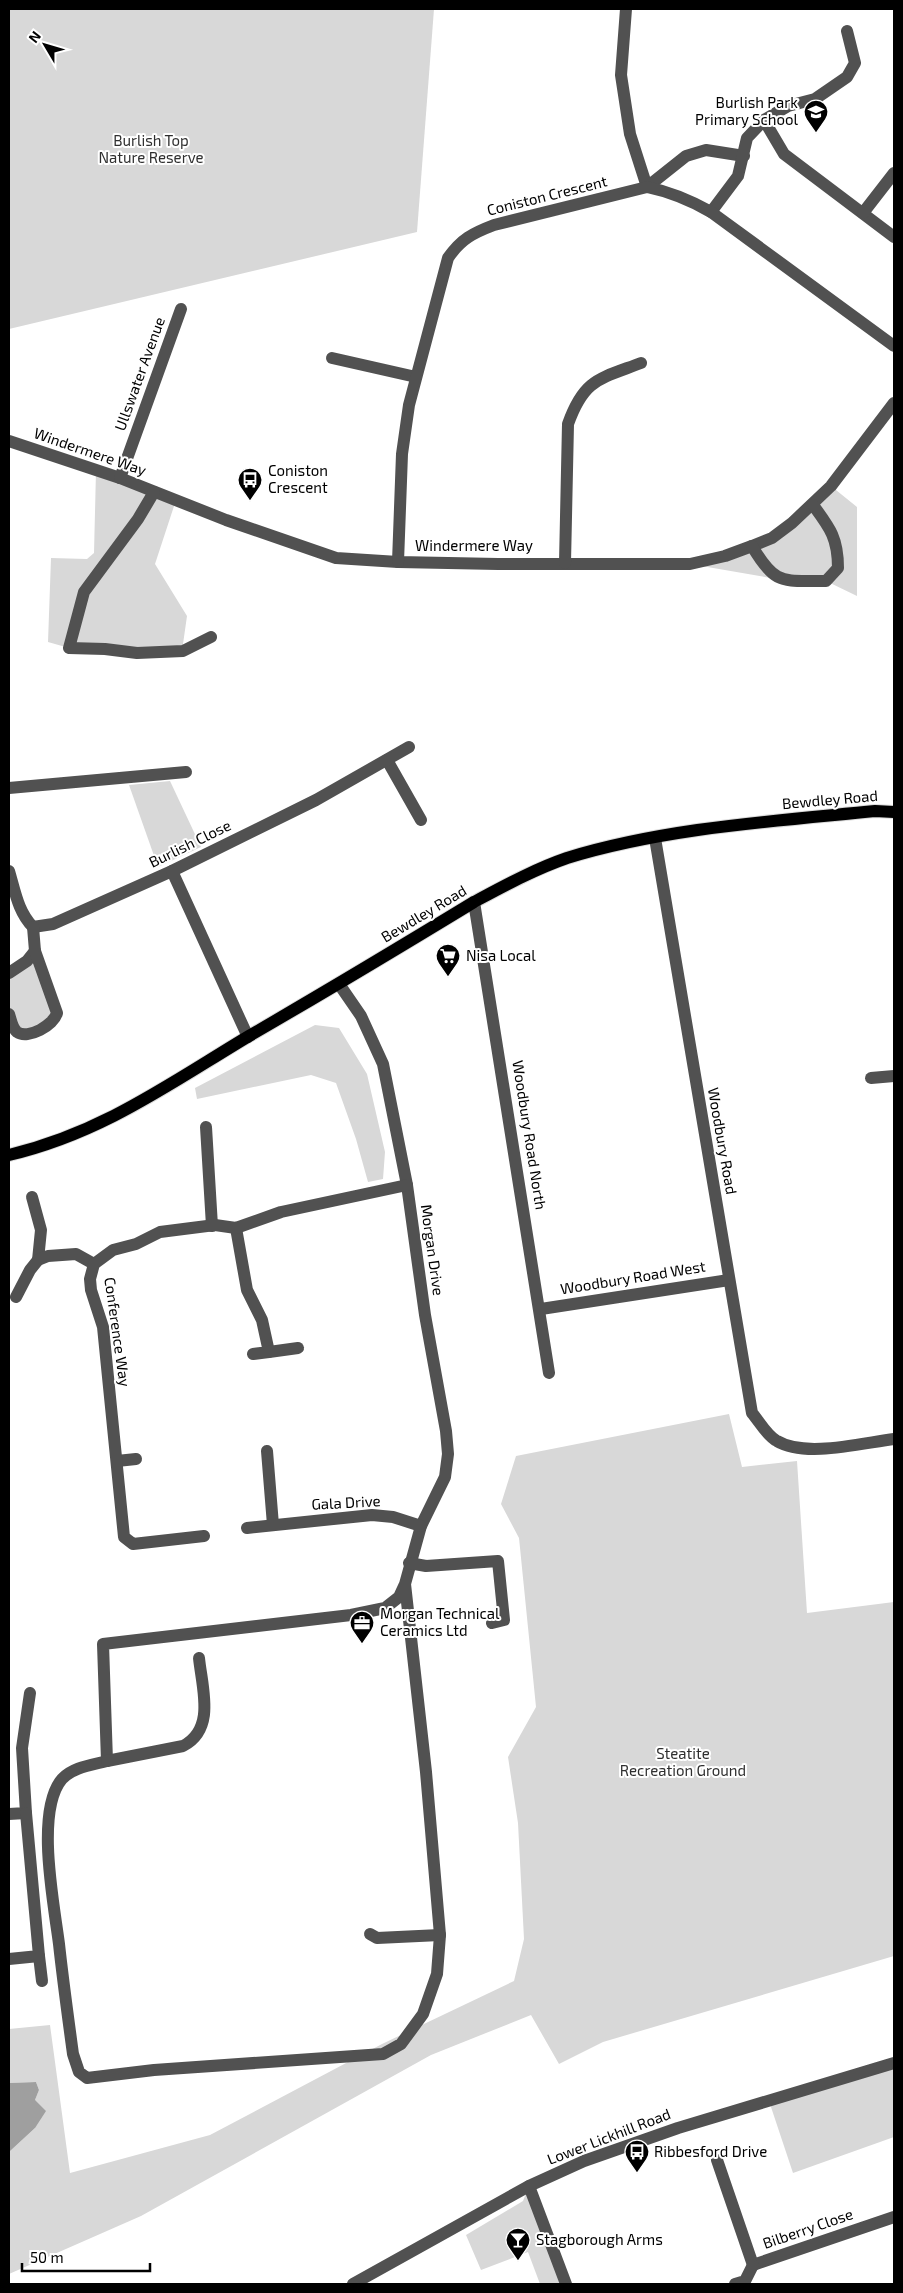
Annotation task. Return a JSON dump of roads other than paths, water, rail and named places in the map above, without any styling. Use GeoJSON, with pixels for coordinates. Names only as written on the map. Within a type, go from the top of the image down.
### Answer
{"type":"FeatureCollection","features":[{"type":"Feature","properties":{"kind":"main road","name":"Bewdley Road"},"geometry":{"type":"LineString","coordinates":[[9,1154],[68,1138],[105,1122],[340,984],[474,902],[524,876],[566,859],[655,838],[759,822],[875,811],[894,812]]}},
{"type":"Feature","properties":{"kind":"street"},"geometry":{"type":"LineString","coordinates":[[626,9],[620,75],[630,134],[647,187],[686,156],[706,150],[744,156]]}},
{"type":"Feature","properties":{"kind":"street"},"geometry":{"type":"LineString","coordinates":[[711,212],[738,176],[747,138],[764,120],[788,106],[815,99],[847,78],[855,63],[847,31]]}},
{"type":"Feature","properties":{"kind":"street"},"geometry":{"type":"LineString","coordinates":[[764,120],[784,154],[894,237]]}},
{"type":"Feature","properties":{"kind":"street"},"geometry":{"type":"LineString","coordinates":[[863,213],[894,173]]}},
{"type":"Feature","properties":{"kind":"street","name":"Coniston Crescent"},"geometry":{"type":"LineString","coordinates":[[398,562],[402,454],[409,405],[448,258],[458,244],[474,232],[494,225],[647,187],[684,196],[711,212],[894,346]]}},
{"type":"Feature","properties":{"kind":"street","name":"Ullswater Avenue"},"geometry":{"type":"LineString","coordinates":[[120,478],[181,309]]}},
{"type":"Feature","properties":{"kind":"street"},"geometry":{"type":"LineString","coordinates":[[332,358],[416,376]]}},
{"type":"Feature","properties":{"kind":"street"},"geometry":{"type":"LineString","coordinates":[[565,563],[568,424],[574,406],[584,391],[597,380],[641,363]]}},
{"type":"Feature","properties":{"kind":"street","name":"Windermere Way"},"geometry":{"type":"LineString","coordinates":[[9,441],[120,478],[226,520],[336,558],[398,562],[690,564],[725,556],[772,538],[813,505],[831,486],[894,403]]}},
{"type":"Feature","properties":{"kind":"street"},"geometry":{"type":"LineString","coordinates":[[154,492],[138,519],[84,592],[69,648],[105,649],[137,653],[182,651],[211,637]]}},
{"type":"Feature","properties":{"kind":"street"},"geometry":{"type":"LineString","coordinates":[[752,546],[772,575],[782,580],[826,581],[838,568],[837,544],[828,526],[813,505]]}},
{"type":"Feature","properties":{"kind":"street","name":"Burlish Close"},"geometry":{"type":"LineString","coordinates":[[34,927],[53,924],[172,871],[316,800],[409,747]]}},
{"type":"Feature","properties":{"kind":"street"},"geometry":{"type":"LineString","coordinates":[[387,760],[421,820]]}},
{"type":"Feature","properties":{"kind":"street"},"geometry":{"type":"LineString","coordinates":[[9,788],[186,772]]}},
{"type":"Feature","properties":{"kind":"street","name":"Woodbury Road"},"geometry":{"type":"LineString","coordinates":[[655,838],[752,1413],[775,1440],[789,1447],[807,1450],[894,1439]]}},
{"type":"Feature","properties":{"kind":"street"},"geometry":{"type":"LineString","coordinates":[[9,871],[21,911],[26,920],[34,927],[35,952],[57,1013],[55,1020],[50,1025],[26,1035],[19,1034],[14,1029],[9,1014]]}},
{"type":"Feature","properties":{"kind":"street"},"geometry":{"type":"LineString","coordinates":[[172,871],[248,1037]]}},
{"type":"Feature","properties":{"kind":"street","name":"Woodbury Road North"},"geometry":{"type":"LineString","coordinates":[[474,902],[549,1373]]}},
{"type":"Feature","properties":{"kind":"street"},"geometry":{"type":"LineString","coordinates":[[13,971],[35,952]]}},
{"type":"Feature","properties":{"kind":"street"},"geometry":{"type":"LineString","coordinates":[[13,971],[28,968],[43,974]]}},
{"type":"Feature","properties":{"kind":"street","name":"Morgan Drive"},"geometry":{"type":"LineString","coordinates":[[340,984],[361,1016],[383,1064],[407,1185],[424,1315],[446,1431],[448,1454],[445,1478],[421,1526],[409,1563],[405,1584]]}},
{"type":"Feature","properties":{"kind":"street"},"geometry":{"type":"LineString","coordinates":[[871,1078],[894,1076]]}},
{"type":"Feature","properties":{"kind":"street"},"geometry":{"type":"LineString","coordinates":[[206,1127],[212,1226]]}},
{"type":"Feature","properties":{"kind":"street","name":"Conference Way"},"geometry":{"type":"LineString","coordinates":[[204,1536],[134,1544],[124,1538],[103,1326],[91,1290],[90,1279],[94,1264],[114,1250],[136,1244],[160,1232],[212,1226],[236,1228],[281,1212],[407,1185]]}},
{"type":"Feature","properties":{"kind":"street"},"geometry":{"type":"LineString","coordinates":[[32,1197],[41,1230],[38,1260]]}},
{"type":"Feature","properties":{"kind":"street"},"geometry":{"type":"LineString","coordinates":[[236,1228],[247,1290],[262,1320],[269,1352]]}},
{"type":"Feature","properties":{"kind":"street"},"geometry":{"type":"LineString","coordinates":[[16,1297],[30,1270],[38,1260],[48,1256],[76,1254],[94,1264]]}},
{"type":"Feature","properties":{"kind":"street","name":"Woodbury Road West"},"geometry":{"type":"LineString","coordinates":[[540,1309],[730,1280]]}},
{"type":"Feature","properties":{"kind":"street"},"geometry":{"type":"LineString","coordinates":[[253,1354],[298,1348]]}},
{"type":"Feature","properties":{"kind":"street"},"geometry":{"type":"LineString","coordinates":[[267,1451],[273,1525]]}},
{"type":"Feature","properties":{"kind":"street"},"geometry":{"type":"LineString","coordinates":[[117,1461],[136,1460]]}},
{"type":"Feature","properties":{"kind":"street","name":"Gala Drive"},"geometry":{"type":"LineString","coordinates":[[247,1528],[372,1515],[393,1517],[421,1526]]}},
{"type":"Feature","properties":{"kind":"street"},"geometry":{"type":"LineString","coordinates":[[409,1563],[426,1566],[498,1561],[504,1620],[492,1623]]}},
{"type":"Feature","properties":{"kind":"street"},"geometry":{"type":"LineString","coordinates":[[107,1761],[103,1644],[385,1608],[399,1597],[405,1584]]}},
{"type":"Feature","properties":{"kind":"street"},"geometry":{"type":"LineString","coordinates":[[199,1658],[206,1713],[203,1724],[193,1739],[183,1746],[107,1761],[75,1770],[61,1780],[52,1800],[48,1828],[48,1861],[72,2054],[79,2072],[87,2078],[154,2070],[383,2054],[401,2044],[423,2014],[437,1974],[440,1935],[426,1772],[405,1584]]}},
{"type":"Feature","properties":{"kind":"street"},"geometry":{"type":"LineString","coordinates":[[30,1693],[22,1748],[22,1773],[42,1981]]}},
{"type":"Feature","properties":{"kind":"street"},"geometry":{"type":"LineString","coordinates":[[9,1814],[26,1813]]}},
{"type":"Feature","properties":{"kind":"street"},"geometry":{"type":"LineString","coordinates":[[370,1934],[377,1938],[440,1935]]}},
{"type":"Feature","properties":{"kind":"street"},"geometry":{"type":"LineString","coordinates":[[9,1959],[40,1956]]}},
{"type":"Feature","properties":{"kind":"street","name":"Lower Lickhill Road"},"geometry":{"type":"LineString","coordinates":[[353,2284],[529,2186],[584,2161],[678,2128],[894,2063]]}},
{"type":"Feature","properties":{"kind":"street","name":"Bilberry Close"},"geometry":{"type":"LineString","coordinates":[[717,2160],[753,2266],[894,2217]]}},
{"type":"Feature","properties":{"kind":"street"},"geometry":{"type":"LineString","coordinates":[[529,2186],[566,2284]]}},
{"type":"Feature","properties":{"kind":"street"},"geometry":{"type":"LineString","coordinates":[[735,2284],[744,2281],[753,2266]]}},
{"type":"Feature","properties":{"kind":"place","name":"Burlish Park Primary School"},"geometry":{"type":"Point","coordinates":[816,133]}},
{"type":"Feature","properties":{"kind":"place","name":"Coniston Crescent"},"geometry":{"type":"Point","coordinates":[250,501]}},
{"type":"Feature","properties":{"kind":"place","name":"Nisa Local"},"geometry":{"type":"Point","coordinates":[448,977]}},
{"type":"Feature","properties":{"kind":"place","name":"Morgan Technical Ceramics Ltd"},"geometry":{"type":"Point","coordinates":[362,1644]}},
{"type":"Feature","properties":{"kind":"place","name":"Ribbesford Drive"},"geometry":{"type":"Point","coordinates":[637,2173]}},
{"type":"Feature","properties":{"kind":"place","name":"Stagborough Arms"},"geometry":{"type":"Point","coordinates":[518,2261]}},
{"type":"Feature","properties":{"kind":"park label","name":"Burlish Top Nature Reserve"},"geometry":{"type":"Point","coordinates":[151,150]}},
{"type":"Feature","properties":{"kind":"park label","name":"Steatite Recreation Ground"},"geometry":{"type":"Point","coordinates":[683,1762]}}]}
